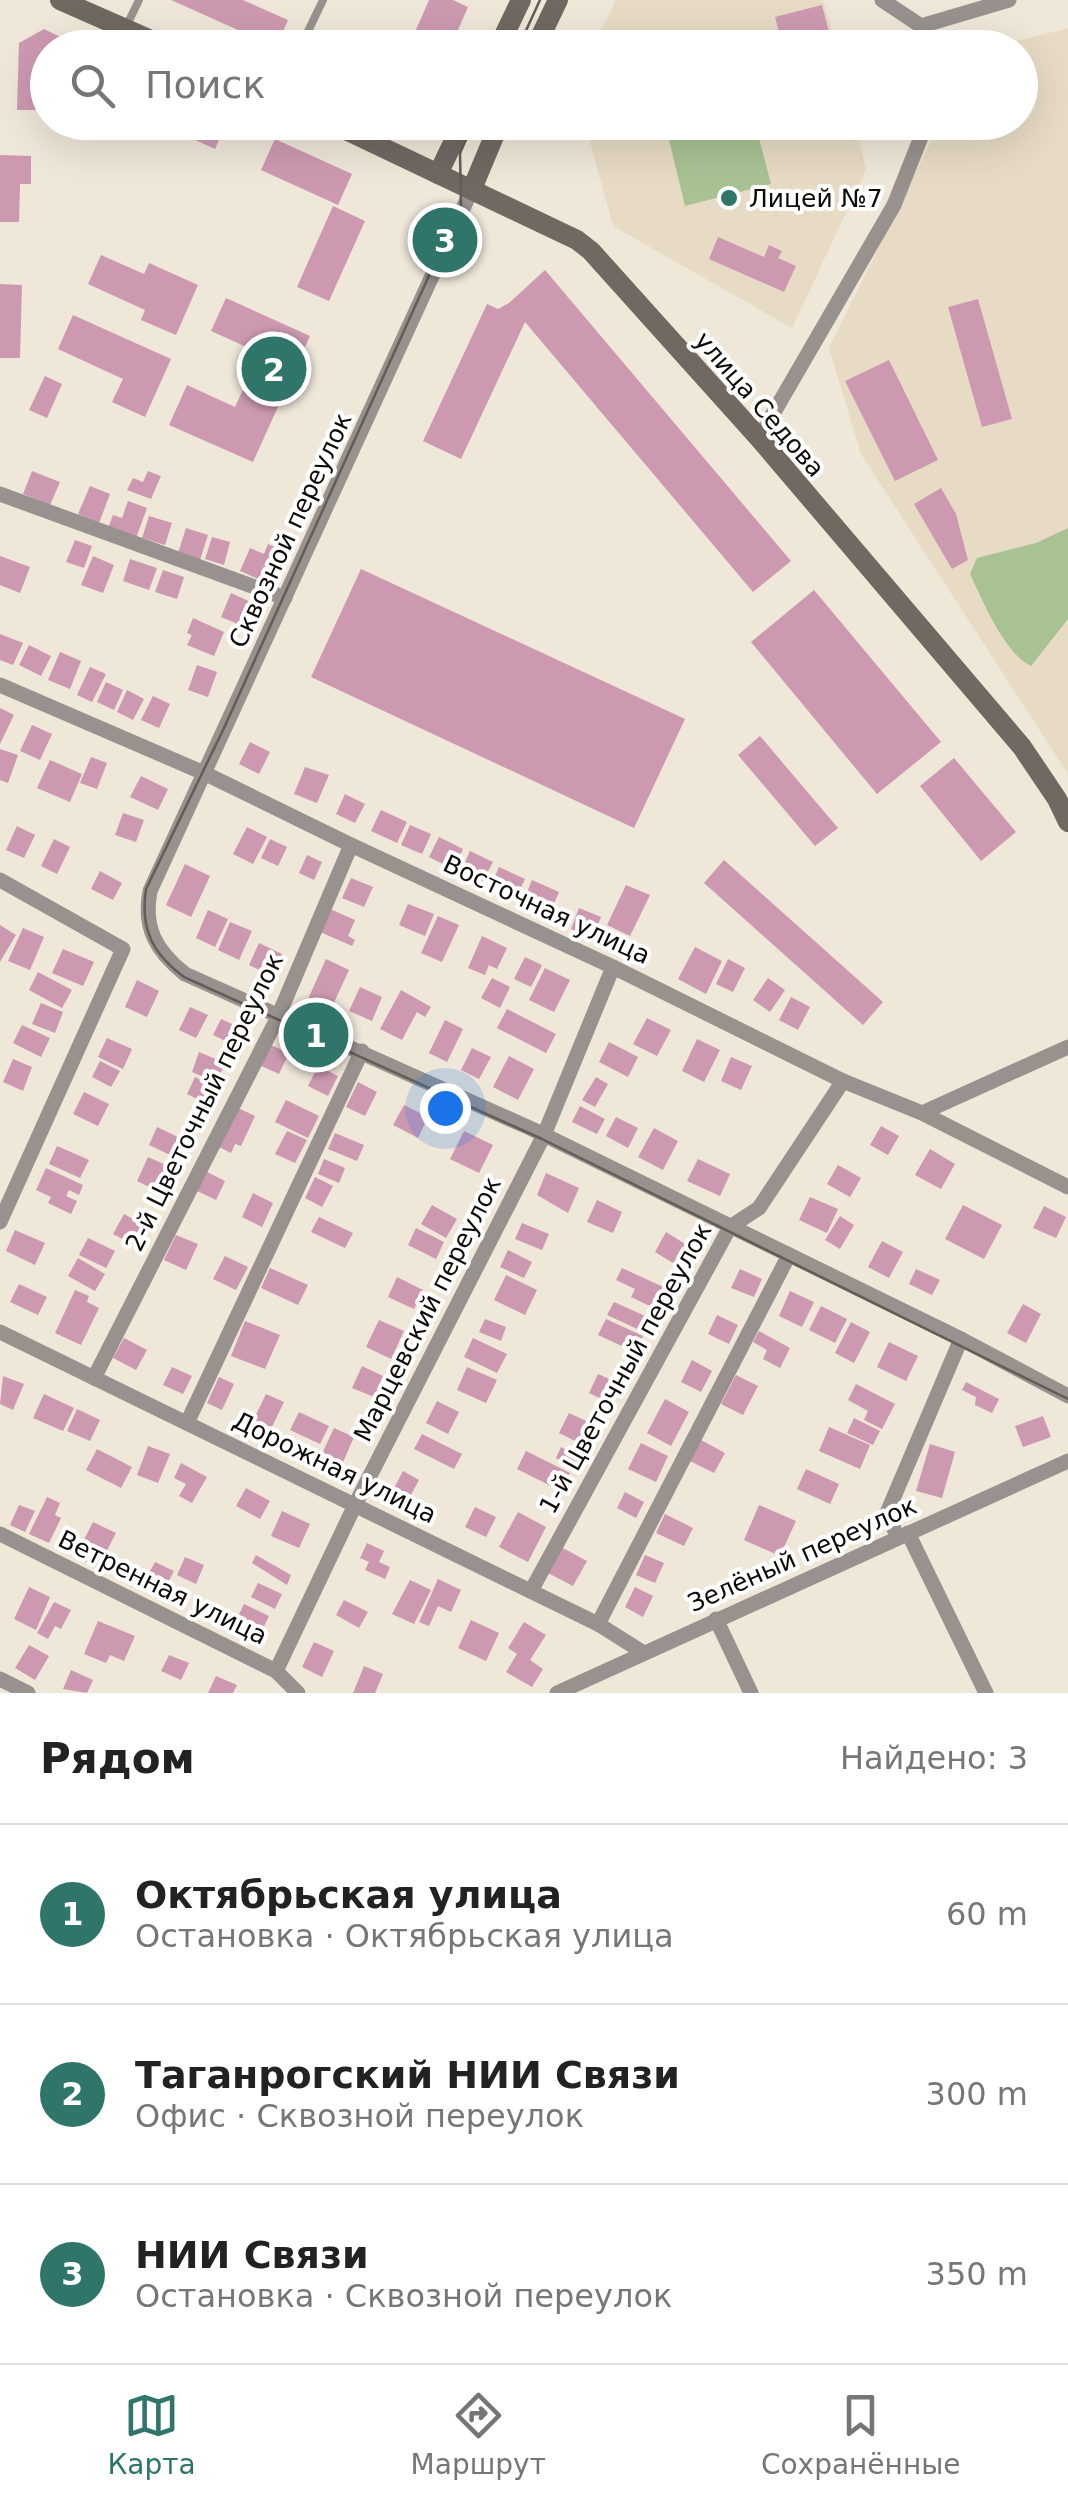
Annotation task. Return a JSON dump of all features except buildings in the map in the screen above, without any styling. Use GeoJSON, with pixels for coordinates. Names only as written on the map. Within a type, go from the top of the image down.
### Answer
{"type":"FeatureCollection","features":[{"type":"Feature","properties":{"kind":"main road"},"geometry":{"type":"LineString","coordinates":[[60,0],[129,30]]}},
{"type":"Feature","properties":{"kind":"main road"},"geometry":{"type":"LineString","coordinates":[[507,30],[521,0]]}},
{"type":"Feature","properties":{"kind":"main road"},"geometry":{"type":"LineString","coordinates":[[544,30],[558,0]]}},
{"type":"Feature","properties":{"kind":"main road","name":"улица Седова"},"geometry":{"type":"LineString","coordinates":[[367,140],[577,240],[591,251],[758,438],[1022,748],[1068,822]]}},
{"type":"Feature","properties":{"kind":"main road"},"geometry":{"type":"LineString","coordinates":[[438,174],[454,140]]}},
{"type":"Feature","properties":{"kind":"main road"},"geometry":{"type":"LineString","coordinates":[[472,190],[493,140]]}},
{"type":"Feature","properties":{"kind":"street"},"geometry":{"type":"LineString","coordinates":[[882,0],[922,30]]}},
{"type":"Feature","properties":{"kind":"street"},"geometry":{"type":"LineString","coordinates":[[921,26],[1008,0]]}},
{"type":"Feature","properties":{"kind":"street"},"geometry":{"type":"LineString","coordinates":[[758,438],[894,205],[920,140]]}},
{"type":"Feature","properties":{"kind":"street","name":"Сквозной переулок"},"geometry":{"type":"LineString","coordinates":[[279,1015],[186,974],[170,961],[150,933],[150,891],[472,190]]}},
{"type":"Feature","properties":{"kind":"street"},"geometry":{"type":"LineString","coordinates":[[0,494],[285,598]]}},
{"type":"Feature","properties":{"kind":"street","name":"Восточная улица"},"geometry":{"type":"LineString","coordinates":[[0,684],[204,772],[613,966],[843,1082],[922,1113],[1068,1186]]}},
{"type":"Feature","properties":{"kind":"street","name":"2-й Цветочный переулок"},"geometry":{"type":"LineString","coordinates":[[94,1378],[279,1015],[351,845]]}},
{"type":"Feature","properties":{"kind":"street"},"geometry":{"type":"LineString","coordinates":[[0,880],[123,949],[0,1222]]}},
{"type":"Feature","properties":{"kind":"street","name":"Марцевский переулок"},"geometry":{"type":"LineString","coordinates":[[276,1671],[355,1505],[544,1135],[613,966]]}},
{"type":"Feature","properties":{"kind":"street"},"geometry":{"type":"LineString","coordinates":[[279,1015],[544,1135],[1068,1396]]}},
{"type":"Feature","properties":{"kind":"street"},"geometry":{"type":"LineString","coordinates":[[922,1113],[1068,1048]]}},
{"type":"Feature","properties":{"kind":"street"},"geometry":{"type":"LineString","coordinates":[[187,1423],[362,1050]]}},
{"type":"Feature","properties":{"kind":"street","name":"1-й Цветочный переулок"},"geometry":{"type":"LineString","coordinates":[[531,1591],[730,1227],[759,1208],[843,1082]]}},
{"type":"Feature","properties":{"kind":"street"},"geometry":{"type":"LineString","coordinates":[[598,1624],[789,1254]]}},
{"type":"Feature","properties":{"kind":"street","name":"Дорожная улица"},"geometry":{"type":"LineString","coordinates":[[0,1332],[598,1624],[644,1653]]}},
{"type":"Feature","properties":{"kind":"street"},"geometry":{"type":"LineString","coordinates":[[960,1340],[886,1512],[903,1535],[986,1693]]}},
{"type":"Feature","properties":{"kind":"street","name":"Зелёный переулок"},"geometry":{"type":"LineString","coordinates":[[556,1693],[1068,1461]]}},
{"type":"Feature","properties":{"kind":"street","name":"Ветренная улица"},"geometry":{"type":"LineString","coordinates":[[0,1534],[276,1671],[298,1693]]}},
{"type":"Feature","properties":{"kind":"street"},"geometry":{"type":"LineString","coordinates":[[716,1619],[751,1693]]}},
{"type":"Feature","properties":{"kind":"street"},"geometry":{"type":"LineString","coordinates":[[0,1679],[28,1693]]}},
{"type":"Feature","properties":{"kind":"lane"},"geometry":{"type":"LineString","coordinates":[[125,28],[139,0]]}},
{"type":"Feature","properties":{"kind":"lane"},"geometry":{"type":"LineString","coordinates":[[308,30],[322,0]]}},
{"type":"Feature","properties":{"kind":"lane"},"geometry":{"type":"LineString","coordinates":[[276,1671],[281,1693]]}},
{"type":"Feature","properties":{"kind":"shaded area"},"geometry":{"type":"Polygon","coordinates":[[[616,0],[823,0],[832,30],[602,30],[616,0]]]}},
{"type":"Feature","properties":{"kind":"shaded area"},"geometry":{"type":"Polygon","coordinates":[[[1068,28],[1068,774],[861,454],[829,348],[932,140],[1038,140],[1038,36],[1068,28]]]}},
{"type":"Feature","properties":{"kind":"shaded area","name":"Лицей №7"},"geometry":{"type":"Polygon","coordinates":[[[590,140],[859,140],[866,170],[792,328],[613,226],[590,140]]]}},
{"type":"Feature","properties":{"kind":"green space"},"geometry":{"type":"Polygon","coordinates":[[[669,140],[759,140],[771,184],[685,206],[669,140]]]}},
{"type":"Feature","properties":{"kind":"green space"},"geometry":{"type":"Polygon","coordinates":[[[1068,528],[1068,619],[1031,666],[1003,638],[970,574],[977,558],[1036,543],[1068,528]]]}},
{"type":"Feature","properties":{"kind":"tram line"},"geometry":{"type":"LineString","coordinates":[[526,30],[540,0]]}},
{"type":"Feature","properties":{"kind":"tram line"},"geometry":{"type":"LineString","coordinates":[[466,140],[460,153],[461,205],[224,728],[146,889],[145,916],[151,939],[164,959],[184,977],[542,1139],[1068,1399]]}},
{"type":"Feature","properties":{"kind":"place","name":"Лицей №7"},"geometry":{"type":"Point","coordinates":[729,198]}},
{"type":"Feature","properties":{"kind":"place","name":"НИИ Связи"},"geometry":{"type":"Point","coordinates":[445,240]}},
{"type":"Feature","properties":{"kind":"place","name":"Таганрогский НИИ Связи"},"geometry":{"type":"Point","coordinates":[274,369]}},
{"type":"Feature","properties":{"kind":"place","name":"Октябрьская улица"},"geometry":{"type":"Point","coordinates":[316,1035]}}]}
